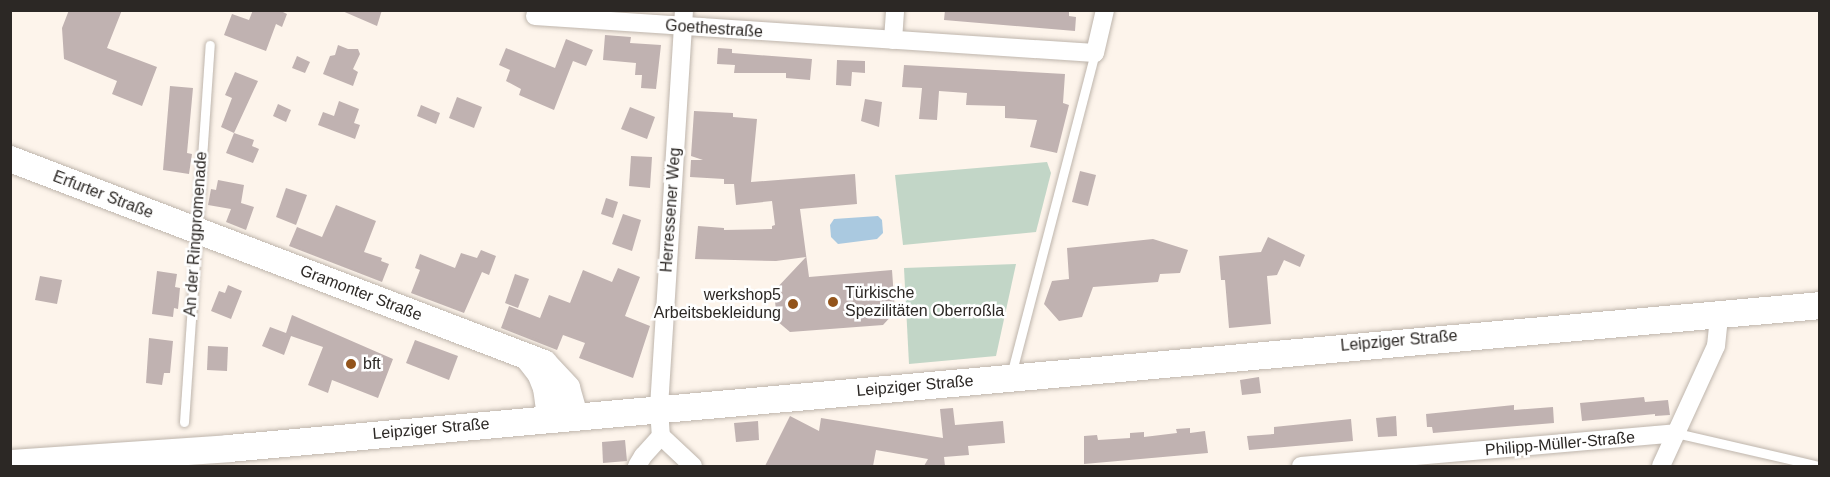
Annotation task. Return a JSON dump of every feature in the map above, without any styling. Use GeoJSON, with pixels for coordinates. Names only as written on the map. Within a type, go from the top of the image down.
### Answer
{"type":"FeatureCollection","features":[{"type":"Feature","properties":{"kind":"main road","name":"Leipziger Straße"},"geometry":{"type":"LineString","coordinates":[[10,463],[167,458],[563,417],[1820,305]]}},
{"type":"Feature","properties":{"kind":"street"},"geometry":{"type":"LineString","coordinates":[[893,40],[895,10]]}},
{"type":"Feature","properties":{"kind":"street"},"geometry":{"type":"LineString","coordinates":[[1095,53],[1105,10]]}},
{"type":"Feature","properties":{"kind":"street","name":"Goethestraße"},"geometry":{"type":"LineString","coordinates":[[535,16],[684,19],[893,40],[1095,53]]}},
{"type":"Feature","properties":{"kind":"street","name":"Herressener Weg"},"geometry":{"type":"LineString","coordinates":[[661,436],[659,409],[684,19]]}},
{"type":"Feature","properties":{"kind":"street","name":"Erfurter Straße"},"geometry":{"type":"LineString","coordinates":[[10,159],[196,230]]}},
{"type":"Feature","properties":{"kind":"street","name":"Gramonter Straße"},"geometry":{"type":"LineString","coordinates":[[196,230],[208,232],[544,363],[560,378],[572,399],[563,417]]}},
{"type":"Feature","properties":{"kind":"street"},"geometry":{"type":"LineString","coordinates":[[1661,466],[1716,346],[1719,315]]}},
{"type":"Feature","properties":{"kind":"street","name":"Philipp-Müller-Straße"},"geometry":{"type":"LineString","coordinates":[[1301,466],[1442,460],[1676,433]]}},
{"type":"Feature","properties":{"kind":"street"},"geometry":{"type":"LineString","coordinates":[[637,466],[661,436],[693,466]]}},
{"type":"Feature","properties":{"kind":"lane","name":"An der Ringpromenade"},"geometry":{"type":"LineString","coordinates":[[184,422],[210,45]]}},
{"type":"Feature","properties":{"kind":"lane"},"geometry":{"type":"LineString","coordinates":[[1010,377],[1095,53]]}},
{"type":"Feature","properties":{"kind":"lane"},"geometry":{"type":"LineString","coordinates":[[1676,433],[1819,466]]}},
{"type":"Feature","properties":{"kind":"green space"},"geometry":{"type":"Polygon","coordinates":[[[1047,162],[1051,173],[1036,232],[903,245],[895,175],[1047,162]]]}},
{"type":"Feature","properties":{"kind":"green space"},"geometry":{"type":"Polygon","coordinates":[[[1016,264],[996,356],[909,364],[904,268],[1016,264]]]}},
{"type":"Feature","properties":{"kind":"water"},"geometry":{"type":"Polygon","coordinates":[[[878,216],[882,220],[883,233],[877,239],[838,244],[831,237],[830,225],[834,219],[878,216]]]}},
{"type":"Feature","properties":{"kind":"building"},"geometry":{"type":"Polygon","coordinates":[[[69,10],[122,10],[107,48],[157,67],[142,106],[112,94],[117,81],[64,59],[62,28],[69,10]]]}},
{"type":"Feature","properties":{"kind":"building"},"geometry":{"type":"Polygon","coordinates":[[[253,10],[279,10],[287,14],[282,27],[276,24],[266,51],[224,35],[232,14],[249,20],[253,10]]]}},
{"type":"Feature","properties":{"kind":"building"},"geometry":{"type":"Polygon","coordinates":[[[340,10],[382,10],[377,26],[340,10]]]}},
{"type":"Feature","properties":{"kind":"building"},"geometry":{"type":"Polygon","coordinates":[[[945,10],[1069,11],[1069,16],[1076,17],[1075,31],[944,20],[945,10]]]}},
{"type":"Feature","properties":{"kind":"building"},"geometry":{"type":"Polygon","coordinates":[[[605,35],[631,37],[630,43],[661,45],[656,89],[641,88],[642,75],[635,75],[636,63],[603,60],[605,35]]]}},
{"type":"Feature","properties":{"kind":"building"},"geometry":{"type":"Polygon","coordinates":[[[566,39],[593,50],[586,66],[573,61],[554,110],[519,95],[521,89],[506,81],[510,70],[499,65],[506,48],[555,68],[566,39]]]}},
{"type":"Feature","properties":{"kind":"building"},"geometry":{"type":"Polygon","coordinates":[[[338,45],[348,49],[358,49],[360,54],[353,69],[358,72],[353,86],[323,74],[330,56],[335,55],[338,45]]]}},
{"type":"Feature","properties":{"kind":"building"},"geometry":{"type":"Polygon","coordinates":[[[718,48],[732,49],[732,53],[812,59],[810,80],[786,78],[786,73],[734,73],[735,65],[717,64],[718,48]]]}},
{"type":"Feature","properties":{"kind":"building"},"geometry":{"type":"Polygon","coordinates":[[[297,56],[310,62],[305,73],[292,68],[297,56]]]}},
{"type":"Feature","properties":{"kind":"building"},"geometry":{"type":"Polygon","coordinates":[[[837,60],[865,61],[865,73],[852,72],[851,86],[836,85],[837,60]]]}},
{"type":"Feature","properties":{"kind":"building"},"geometry":{"type":"Polygon","coordinates":[[[904,65],[1065,74],[1063,103],[1069,105],[1057,153],[1030,147],[1037,120],[1005,118],[1005,106],[966,105],[967,93],[939,91],[937,120],[919,119],[922,88],[902,87],[904,65]]]}},
{"type":"Feature","properties":{"kind":"building"},"geometry":{"type":"Polygon","coordinates":[[[235,72],[258,81],[234,133],[221,127],[232,98],[225,95],[235,72]]]}},
{"type":"Feature","properties":{"kind":"building"},"geometry":{"type":"Polygon","coordinates":[[[170,86],[193,88],[187,153],[192,154],[189,174],[163,170],[170,86]]]}},
{"type":"Feature","properties":{"kind":"building"},"geometry":{"type":"Polygon","coordinates":[[[457,97],[482,107],[474,128],[449,118],[457,97]]]}},
{"type":"Feature","properties":{"kind":"building"},"geometry":{"type":"Polygon","coordinates":[[[865,99],[882,102],[879,127],[861,121],[865,99]]]}},
{"type":"Feature","properties":{"kind":"building"},"geometry":{"type":"Polygon","coordinates":[[[339,101],[359,109],[354,123],[360,125],[355,139],[318,125],[323,112],[334,116],[339,101]]]}},
{"type":"Feature","properties":{"kind":"building"},"geometry":{"type":"Polygon","coordinates":[[[278,104],[291,110],[286,122],[273,116],[278,104]]]}},
{"type":"Feature","properties":{"kind":"building"},"geometry":{"type":"Polygon","coordinates":[[[421,105],[440,113],[436,124],[417,116],[421,105]]]}},
{"type":"Feature","properties":{"kind":"building"},"geometry":{"type":"Polygon","coordinates":[[[630,107],[655,117],[647,139],[621,129],[630,107]]]}},
{"type":"Feature","properties":{"kind":"building"},"geometry":{"type":"Polygon","coordinates":[[[694,111],[733,113],[733,117],[757,119],[751,182],[855,174],[857,204],[800,209],[809,277],[892,270],[895,312],[883,325],[790,332],[777,321],[774,291],[806,257],[776,261],[695,259],[698,226],[724,228],[724,230],[772,229],[775,225],[772,201],[736,205],[734,184],[724,184],[724,179],[690,177],[691,160],[703,160],[691,156],[694,111]]]}},
{"type":"Feature","properties":{"kind":"building"},"geometry":{"type":"Polygon","coordinates":[[[234,133],[254,140],[252,146],[259,149],[253,163],[226,153],[234,133]]]}},
{"type":"Feature","properties":{"kind":"building"},"geometry":{"type":"Polygon","coordinates":[[[631,156],[652,157],[650,188],[629,186],[631,156]]]}},
{"type":"Feature","properties":{"kind":"building"},"geometry":{"type":"Polygon","coordinates":[[[1080,171],[1096,175],[1088,206],[1072,202],[1080,171]]]}},
{"type":"Feature","properties":{"kind":"building"},"geometry":{"type":"Polygon","coordinates":[[[218,180],[244,185],[241,203],[254,207],[246,230],[226,222],[231,209],[208,205],[211,189],[216,190],[218,180]]]}},
{"type":"Feature","properties":{"kind":"building"},"geometry":{"type":"Polygon","coordinates":[[[286,188],[307,195],[296,225],[276,217],[286,188]]]}},
{"type":"Feature","properties":{"kind":"building"},"geometry":{"type":"Polygon","coordinates":[[[606,198],[618,202],[613,218],[601,214],[606,198]]]}},
{"type":"Feature","properties":{"kind":"building"},"geometry":{"type":"Polygon","coordinates":[[[336,205],[376,221],[364,252],[382,258],[381,261],[389,264],[382,282],[289,246],[297,227],[322,237],[336,205]]]}},
{"type":"Feature","properties":{"kind":"building"},"geometry":{"type":"Polygon","coordinates":[[[623,214],[641,220],[632,251],[612,244],[623,214]]]}},
{"type":"Feature","properties":{"kind":"building"},"geometry":{"type":"Polygon","coordinates":[[[1268,237],[1305,255],[1300,267],[1284,260],[1277,275],[1267,276],[1271,324],[1229,328],[1225,280],[1221,280],[1219,256],[1261,252],[1268,237]]]}},
{"type":"Feature","properties":{"kind":"building"},"geometry":{"type":"Polygon","coordinates":[[[1153,239],[1188,250],[1180,273],[1160,274],[1158,282],[1093,287],[1082,317],[1059,321],[1044,304],[1052,281],[1069,279],[1067,248],[1153,239]]]}},
{"type":"Feature","properties":{"kind":"building"},"geometry":{"type":"Polygon","coordinates":[[[481,250],[496,256],[489,275],[482,272],[464,313],[411,293],[420,270],[415,268],[420,254],[455,268],[461,253],[477,258],[481,250]]]}},
{"type":"Feature","properties":{"kind":"building"},"geometry":{"type":"Polygon","coordinates":[[[618,268],[640,277],[625,316],[650,326],[633,378],[579,358],[585,343],[563,335],[557,350],[501,328],[509,306],[540,318],[549,295],[570,303],[583,270],[612,282],[618,268]]]}},
{"type":"Feature","properties":{"kind":"building"},"geometry":{"type":"Polygon","coordinates":[[[157,271],[177,274],[175,287],[180,288],[178,309],[174,308],[173,317],[152,314],[157,271]]]}},
{"type":"Feature","properties":{"kind":"building"},"geometry":{"type":"Polygon","coordinates":[[[515,274],[529,279],[518,308],[505,303],[515,274]]]}},
{"type":"Feature","properties":{"kind":"building"},"geometry":{"type":"Polygon","coordinates":[[[40,276],[62,280],[57,304],[35,300],[40,276]]]}},
{"type":"Feature","properties":{"kind":"building"},"geometry":{"type":"Polygon","coordinates":[[[228,285],[242,291],[231,319],[211,311],[219,291],[225,293],[228,285]]]}},
{"type":"Feature","properties":{"kind":"building"},"geometry":{"type":"Polygon","coordinates":[[[292,315],[393,359],[378,398],[332,380],[328,393],[308,385],[323,347],[291,336],[284,355],[262,346],[270,327],[286,333],[292,315]]]}},
{"type":"Feature","properties":{"kind":"building"},"geometry":{"type":"Polygon","coordinates":[[[149,338],[173,341],[170,373],[164,373],[162,385],[146,383],[149,338]]]}},
{"type":"Feature","properties":{"kind":"building"},"geometry":{"type":"Polygon","coordinates":[[[415,340],[458,356],[449,380],[406,363],[415,340]]]}},
{"type":"Feature","properties":{"kind":"building"},"geometry":{"type":"Polygon","coordinates":[[[208,346],[228,347],[227,371],[207,370],[208,346]]]}},
{"type":"Feature","properties":{"kind":"building"},"geometry":{"type":"Polygon","coordinates":[[[1259,377],[1261,393],[1242,395],[1240,380],[1259,377]]]}},
{"type":"Feature","properties":{"kind":"building"},"geometry":{"type":"Polygon","coordinates":[[[1644,397],[1645,402],[1668,400],[1670,415],[1655,416],[1655,414],[1582,421],[1580,403],[1644,397]]]}},
{"type":"Feature","properties":{"kind":"building"},"geometry":{"type":"Polygon","coordinates":[[[1514,405],[1514,410],[1553,407],[1554,423],[1433,433],[1432,427],[1427,427],[1426,414],[1514,405]]]}},
{"type":"Feature","properties":{"kind":"building"},"geometry":{"type":"Polygon","coordinates":[[[953,408],[955,425],[1003,421],[1005,443],[968,446],[969,455],[944,457],[945,466],[924,466],[928,459],[876,450],[873,466],[765,466],[790,416],[819,431],[821,418],[943,438],[940,409],[953,408]]]}},
{"type":"Feature","properties":{"kind":"building"},"geometry":{"type":"Polygon","coordinates":[[[1396,416],[1397,436],[1378,437],[1376,418],[1396,416]]]}},
{"type":"Feature","properties":{"kind":"building"},"geometry":{"type":"Polygon","coordinates":[[[1351,419],[1353,441],[1249,450],[1247,436],[1274,434],[1274,427],[1351,419]]]}},
{"type":"Feature","properties":{"kind":"building"},"geometry":{"type":"Polygon","coordinates":[[[758,421],[759,440],[736,442],[734,423],[758,421]]]}},
{"type":"Feature","properties":{"kind":"building"},"geometry":{"type":"Polygon","coordinates":[[[1190,428],[1190,433],[1205,431],[1208,453],[1084,464],[1084,436],[1097,435],[1098,440],[1130,438],[1130,433],[1144,432],[1144,437],[1177,433],[1176,429],[1190,428]]]}},
{"type":"Feature","properties":{"kind":"building"},"geometry":{"type":"Polygon","coordinates":[[[625,440],[627,461],[603,463],[602,442],[625,440]]]}},
{"type":"Feature","properties":{"kind":"place","name":"Türkische Spezilitäten Oberroßla"},"geometry":{"type":"Point","coordinates":[833,302]}},
{"type":"Feature","properties":{"kind":"place","name":"werkshop5 Arbeitsbekleidung"},"geometry":{"type":"Point","coordinates":[793,304]}},
{"type":"Feature","properties":{"kind":"place","name":"bft"},"geometry":{"type":"Point","coordinates":[351,364]}}]}
